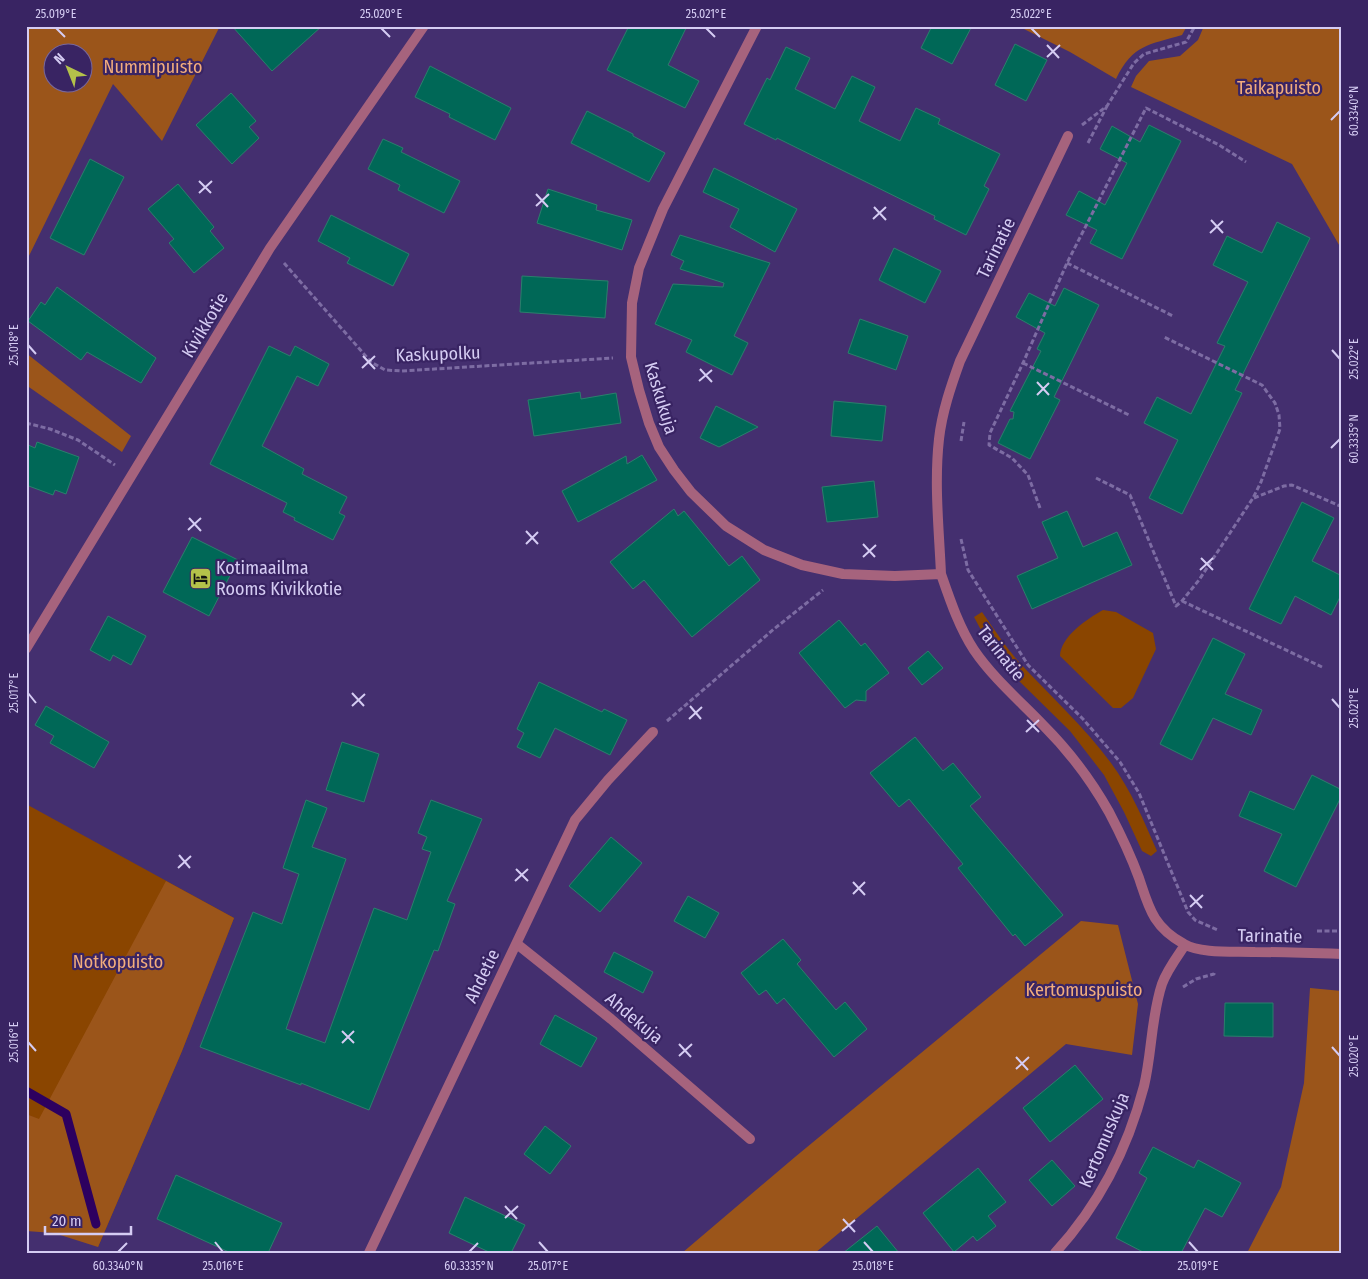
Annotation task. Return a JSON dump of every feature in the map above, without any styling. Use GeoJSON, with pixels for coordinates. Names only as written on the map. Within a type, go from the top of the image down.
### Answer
{"type":"FeatureCollection","features":[{"type":"Feature","properties":{"kind":"street","name":"Kivikkotie"},"geometry":{"type":"LineString","coordinates":[[26,649],[270,248],[424,26]]}},
{"type":"Feature","properties":{"kind":"street","name":"Kaskukuja"},"geometry":{"type":"LineString","coordinates":[[757,26],[663,209],[639,268],[632,303],[631,357],[638,390],[649,424],[659,447],[691,492],[710,512],[744,539],[771,553],[802,565],[843,574],[895,576],[941,574]]}},
{"type":"Feature","properties":{"kind":"street","name":"Tarinatie"},"geometry":{"type":"LineString","coordinates":[[1068,136],[960,361],[950,390],[939,439],[936,492],[941,574],[959,623],[975,651],[1087,776],[1109,813],[1125,846],[1151,913],[1166,932],[1185,945],[1218,951],[1342,954]]}},
{"type":"Feature","properties":{"kind":"street","name":"Ahdetie"},"geometry":{"type":"LineString","coordinates":[[369,1253],[575,820],[608,780],[653,732]]}},
{"type":"Feature","properties":{"kind":"street","name":"Ahdekuja"},"geometry":{"type":"LineString","coordinates":[[517,944],[611,1019],[750,1139]]}},
{"type":"Feature","properties":{"kind":"street","name":"Kertomuskuja"},"geometry":{"type":"LineString","coordinates":[[1055,1253],[1084,1218],[1103,1190],[1133,1122],[1144,1084],[1153,1024],[1162,984],[1185,945]]}},
{"type":"Feature","properties":{"kind":"path"},"geometry":{"type":"LineString","coordinates":[[1084,150],[1107,106],[1134,63],[1144,54],[1186,42],[1195,26]]}},
{"type":"Feature","properties":{"kind":"path"},"geometry":{"type":"LineString","coordinates":[[1068,136],[1107,106]]}},
{"type":"Feature","properties":{"kind":"path"},"geometry":{"type":"LineString","coordinates":[[1040,508],[1028,475],[1012,458],[989,445],[990,433],[1023,363],[1066,263],[1146,108],[1219,145],[1246,162]]}},
{"type":"Feature","properties":{"kind":"path","name":"Kaskupolku"},"geometry":{"type":"LineString","coordinates":[[270,248],[371,362],[385,370],[402,371],[631,357]]}},
{"type":"Feature","properties":{"kind":"path"},"geometry":{"type":"LineString","coordinates":[[1066,263],[1173,316]]}},
{"type":"Feature","properties":{"kind":"path"},"geometry":{"type":"LineString","coordinates":[[1096,478],[1130,496],[1176,606],[1199,580],[1253,498],[1261,482],[1280,429],[1276,403],[1262,385],[1164,337]]}},
{"type":"Feature","properties":{"kind":"path"},"geometry":{"type":"LineString","coordinates":[[1023,363],[1129,415]]}},
{"type":"Feature","properties":{"kind":"path"},"geometry":{"type":"LineString","coordinates":[[960,448],[966,413]]}},
{"type":"Feature","properties":{"kind":"path"},"geometry":{"type":"LineString","coordinates":[[26,422],[78,440],[132,477]]}},
{"type":"Feature","properties":{"kind":"path"},"geometry":{"type":"LineString","coordinates":[[1253,498],[1284,486],[1292,485],[1342,508]]}},
{"type":"Feature","properties":{"kind":"path"},"geometry":{"type":"LineString","coordinates":[[960,532],[968,570],[1028,665],[1083,719],[1120,762],[1139,793],[1188,912],[1195,920],[1217,930],[1227,930]]}},
{"type":"Feature","properties":{"kind":"path"},"geometry":{"type":"LineString","coordinates":[[653,732],[774,629],[843,574]]}},
{"type":"Feature","properties":{"kind":"path"},"geometry":{"type":"LineString","coordinates":[[1182,601],[1322,667]]}},
{"type":"Feature","properties":{"kind":"path"},"geometry":{"type":"LineString","coordinates":[[1180,990],[1187,983],[1214,974],[1218,951],[1217,930]]}},
{"type":"Feature","properties":{"kind":"path"},"geometry":{"type":"LineString","coordinates":[[1313,931],[1342,931]]}},
{"type":"Feature","properties":{"kind":"green space","name":"Nummipuisto"},"geometry":{"type":"Polygon","coordinates":[[[26,26],[220,26],[162,141],[113,84],[26,262],[26,26]]]}},
{"type":"Feature","properties":{"kind":"green space"},"geometry":{"type":"Polygon","coordinates":[[[1018,26],[1187,26],[1182,35],[1151,44],[1136,52],[1122,67],[1116,79],[1070,52],[1018,26]]]}},
{"type":"Feature","properties":{"kind":"green space","name":"Taikapuisto"},"geometry":{"type":"Polygon","coordinates":[[[1204,26],[1342,26],[1342,250],[1292,164],[1131,87],[1136,76],[1149,61],[1180,56],[1198,40],[1204,26]]]}},
{"type":"Feature","properties":{"kind":"green space"},"geometry":{"type":"Polygon","coordinates":[[[26,353],[131,436],[122,452],[26,385],[26,353]]]}},
{"type":"Feature","properties":{"kind":"green space"},"geometry":{"type":"Polygon","coordinates":[[[1103,610],[1116,612],[1153,633],[1156,649],[1133,698],[1121,708],[1113,708],[1060,656],[1061,649],[1070,635],[1083,623],[1103,610]]]}},
{"type":"Feature","properties":{"kind":"green space"},"geometry":{"type":"Polygon","coordinates":[[[982,612],[1018,661],[1101,749],[1118,773],[1137,806],[1157,851],[1151,856],[1142,851],[1104,775],[1070,731],[1011,673],[989,645],[974,617],[982,612]]]}},
{"type":"Feature","properties":{"kind":"green space","name":"Notkopuisto"},"geometry":{"type":"Polygon","coordinates":[[[26,804],[234,918],[182,1051],[98,1247],[39,1120],[26,1114],[26,804]]]}},
{"type":"Feature","properties":{"kind":"green space"},"geometry":{"type":"Polygon","coordinates":[[[166,881],[234,918],[182,1051],[98,1247],[54,1233],[26,1231],[26,1114],[39,1119],[166,881]]]}},
{"type":"Feature","properties":{"kind":"green space","name":"Kertomuspuisto"},"geometry":{"type":"Polygon","coordinates":[[[1081,921],[1118,925],[1138,1004],[1132,1055],[1066,1044],[815,1253],[682,1253],[795,1157],[1081,921]]]}},
{"type":"Feature","properties":{"kind":"green space"},"geometry":{"type":"Polygon","coordinates":[[[1310,988],[1342,991],[1342,1253],[1247,1253],[1281,1187],[1304,1083],[1310,988]]]}},
{"type":"Feature","properties":{"kind":"building"},"geometry":{"type":"Polygon","coordinates":[[[232,26],[322,26],[272,71],[232,26]]]}},
{"type":"Feature","properties":{"kind":"building"},"geometry":{"type":"Polygon","coordinates":[[[629,26],[687,26],[668,65],[699,81],[685,108],[607,70],[629,26]]]}},
{"type":"Feature","properties":{"kind":"building"},"geometry":{"type":"Polygon","coordinates":[[[932,26],[972,26],[952,64],[921,48],[932,26]]]}},
{"type":"Feature","properties":{"kind":"building"},"geometry":{"type":"Polygon","coordinates":[[[1015,44],[1047,60],[1026,101],[995,85],[1015,44]]]}},
{"type":"Feature","properties":{"kind":"building"},"geometry":{"type":"Polygon","coordinates":[[[786,47],[810,58],[795,89],[835,109],[852,76],[875,87],[859,121],[900,141],[916,108],[940,119],[938,124],[1000,154],[984,186],[989,189],[966,235],[934,219],[935,216],[777,138],[776,140],[744,124],[767,78],[770,80],[786,47]]]}},
{"type":"Feature","properties":{"kind":"building"},"geometry":{"type":"Polygon","coordinates":[[[430,66],[511,108],[495,140],[449,117],[450,114],[415,97],[430,66]]]}},
{"type":"Feature","properties":{"kind":"building"},"geometry":{"type":"Polygon","coordinates":[[[231,93],[256,121],[249,127],[259,138],[232,164],[196,125],[231,93]]]}},
{"type":"Feature","properties":{"kind":"building"},"geometry":{"type":"Polygon","coordinates":[[[587,111],[633,134],[633,136],[665,153],[649,182],[571,143],[587,111]]]}},
{"type":"Feature","properties":{"kind":"building"},"geometry":{"type":"Polygon","coordinates":[[[1149,125],[1181,141],[1122,259],[1090,243],[1097,230],[1066,215],[1079,191],[1105,205],[1127,163],[1100,149],[1112,126],[1140,142],[1149,125]]]}},
{"type":"Feature","properties":{"kind":"building"},"geometry":{"type":"Polygon","coordinates":[[[383,139],[403,148],[401,152],[460,181],[444,213],[398,190],[400,185],[368,169],[383,139]]]}},
{"type":"Feature","properties":{"kind":"building"},"geometry":{"type":"Polygon","coordinates":[[[90,159],[124,177],[84,255],[50,238],[90,159]]]}},
{"type":"Feature","properties":{"kind":"building"},"geometry":{"type":"Polygon","coordinates":[[[714,168],[797,209],[775,252],[730,227],[739,209],[703,192],[714,168]]]}},
{"type":"Feature","properties":{"kind":"building"},"geometry":{"type":"Polygon","coordinates":[[[178,184],[214,227],[210,231],[224,248],[194,273],[169,243],[174,239],[148,209],[178,184]]]}},
{"type":"Feature","properties":{"kind":"building"},"geometry":{"type":"Polygon","coordinates":[[[548,189],[597,205],[596,210],[632,220],[622,250],[537,223],[548,189]]]}},
{"type":"Feature","properties":{"kind":"building"},"geometry":{"type":"Polygon","coordinates":[[[331,215],[409,254],[393,286],[347,263],[350,258],[318,241],[331,215]]]}},
{"type":"Feature","properties":{"kind":"building"},"geometry":{"type":"Polygon","coordinates":[[[1277,222],[1310,238],[1235,390],[1242,393],[1182,514],[1149,498],[1178,440],[1144,423],[1157,397],[1191,414],[1225,346],[1217,343],[1248,282],[1213,265],[1227,236],[1262,253],[1277,222]]]}},
{"type":"Feature","properties":{"kind":"building"},"geometry":{"type":"Polygon","coordinates":[[[680,235],[770,263],[734,336],[748,343],[732,375],[686,352],[692,340],[655,324],[673,284],[723,287],[724,283],[680,269],[684,261],[671,255],[680,235]]]}},
{"type":"Feature","properties":{"kind":"building"},"geometry":{"type":"Polygon","coordinates":[[[894,248],[941,271],[925,303],[879,280],[894,248]]]}},
{"type":"Feature","properties":{"kind":"building"},"geometry":{"type":"Polygon","coordinates":[[[522,276],[608,281],[605,318],[520,312],[522,276]]]}},
{"type":"Feature","properties":{"kind":"building"},"geometry":{"type":"Polygon","coordinates":[[[57,287],[156,358],[141,383],[87,352],[81,360],[28,321],[41,302],[45,305],[57,287]]]}},
{"type":"Feature","properties":{"kind":"building"},"geometry":{"type":"Polygon","coordinates":[[[1064,288],[1099,305],[1054,397],[1060,400],[1030,459],[998,443],[1010,419],[1013,419],[1014,412],[1010,411],[1041,351],[1037,349],[1045,333],[1016,317],[1029,293],[1055,306],[1064,288]]]}},
{"type":"Feature","properties":{"kind":"building"},"geometry":{"type":"Polygon","coordinates":[[[860,319],[908,336],[896,370],[848,353],[860,319]]]}},
{"type":"Feature","properties":{"kind":"building"},"geometry":{"type":"Polygon","coordinates":[[[269,346],[290,356],[295,346],[329,364],[318,386],[297,376],[262,446],[304,469],[302,474],[347,497],[339,513],[345,516],[333,540],[294,520],[295,518],[283,512],[287,503],[210,464],[269,346]]]}},
{"type":"Feature","properties":{"kind":"building"},"geometry":{"type":"Polygon","coordinates":[[[580,392],[581,399],[616,393],[621,423],[534,436],[528,400],[580,392]]]}},
{"type":"Feature","properties":{"kind":"building"},"geometry":{"type":"Polygon","coordinates":[[[834,401],[886,406],[882,441],[831,436],[834,401]]]}},
{"type":"Feature","properties":{"kind":"building"},"geometry":{"type":"Polygon","coordinates":[[[716,406],[758,427],[719,447],[700,438],[716,406]]]}},
{"type":"Feature","properties":{"kind":"building"},"geometry":{"type":"Polygon","coordinates":[[[37,442],[79,457],[66,494],[55,490],[53,495],[26,485],[26,444],[35,448],[37,442]]]}},
{"type":"Feature","properties":{"kind":"building"},"geometry":{"type":"Polygon","coordinates":[[[642,455],[657,480],[578,522],[562,491],[626,456],[627,464],[642,455]]]}},
{"type":"Feature","properties":{"kind":"building"},"geometry":{"type":"Polygon","coordinates":[[[874,481],[878,517],[827,522],[822,487],[874,481]]]}},
{"type":"Feature","properties":{"kind":"building"},"geometry":{"type":"Polygon","coordinates":[[[1302,502],[1334,518],[1312,561],[1342,576],[1342,593],[1331,615],[1295,596],[1281,624],[1249,609],[1302,502]]]}},
{"type":"Feature","properties":{"kind":"building"},"geometry":{"type":"Polygon","coordinates":[[[674,509],[678,516],[684,511],[729,566],[742,556],[760,580],[692,637],[644,580],[633,589],[610,562],[674,509]]]}},
{"type":"Feature","properties":{"kind":"building"},"geometry":{"type":"Polygon","coordinates":[[[1067,511],[1083,547],[1117,532],[1132,565],[1032,609],[1017,576],[1058,558],[1042,522],[1067,511]]]}},
{"type":"Feature","properties":{"kind":"building"},"geometry":{"type":"Polygon","coordinates":[[[192,537],[238,560],[209,616],[163,592],[192,537]]]}},
{"type":"Feature","properties":{"kind":"building"},"geometry":{"type":"Polygon","coordinates":[[[108,616],[146,636],[131,665],[113,655],[110,661],[90,650],[108,616]]]}},
{"type":"Feature","properties":{"kind":"building"},"geometry":{"type":"Polygon","coordinates":[[[839,620],[861,646],[865,643],[889,673],[866,691],[866,701],[856,700],[845,708],[799,653],[839,620]]]}},
{"type":"Feature","properties":{"kind":"building"},"geometry":{"type":"Polygon","coordinates":[[[1213,638],[1245,654],[1225,694],[1262,710],[1251,735],[1213,718],[1192,760],[1160,744],[1213,638]]]}},
{"type":"Feature","properties":{"kind":"building"},"geometry":{"type":"Polygon","coordinates":[[[928,651],[943,668],[922,685],[908,668],[928,651]]]}},
{"type":"Feature","properties":{"kind":"building"},"geometry":{"type":"Polygon","coordinates":[[[539,682],[602,712],[604,709],[627,720],[610,755],[555,728],[540,758],[517,747],[524,733],[517,729],[539,682]]]}},
{"type":"Feature","properties":{"kind":"building"},"geometry":{"type":"Polygon","coordinates":[[[46,706],[109,742],[94,768],[50,743],[54,736],[35,725],[46,706]]]}},
{"type":"Feature","properties":{"kind":"building"},"geometry":{"type":"Polygon","coordinates":[[[915,737],[943,771],[953,763],[981,797],[970,806],[1063,915],[1025,946],[1015,934],[1013,936],[958,868],[963,864],[909,799],[899,807],[870,773],[915,737]]]}},
{"type":"Feature","properties":{"kind":"building"},"geometry":{"type":"Polygon","coordinates":[[[342,742],[379,754],[364,802],[326,790],[342,742]]]}},
{"type":"Feature","properties":{"kind":"building"},"geometry":{"type":"Polygon","coordinates":[[[1312,775],[1342,790],[1342,795],[1296,887],[1264,871],[1282,834],[1239,816],[1250,791],[1294,810],[1312,775]]]}},
{"type":"Feature","properties":{"kind":"building"},"geometry":{"type":"Polygon","coordinates":[[[306,800],[327,808],[312,847],[346,859],[286,1029],[325,1043],[374,908],[407,920],[431,852],[422,849],[427,837],[418,833],[431,800],[482,819],[447,901],[455,904],[438,951],[434,950],[369,1110],[301,1083],[301,1085],[200,1047],[253,912],[282,924],[299,874],[283,868],[306,800]]]}},
{"type":"Feature","properties":{"kind":"building"},"geometry":{"type":"Polygon","coordinates":[[[611,837],[642,863],[600,912],[569,886],[611,837]]]}},
{"type":"Feature","properties":{"kind":"building"},"geometry":{"type":"Polygon","coordinates":[[[688,896],[719,913],[705,938],[674,921],[688,896]]]}},
{"type":"Feature","properties":{"kind":"building"},"geometry":{"type":"Polygon","coordinates":[[[783,939],[801,960],[797,964],[836,1010],[845,1002],[867,1029],[834,1057],[784,998],[777,1004],[766,990],[759,995],[741,973],[783,939]]]}},
{"type":"Feature","properties":{"kind":"building"},"geometry":{"type":"Polygon","coordinates":[[[614,952],[653,972],[643,993],[604,972],[614,952]]]}},
{"type":"Feature","properties":{"kind":"building"},"geometry":{"type":"Polygon","coordinates":[[[1225,1003],[1273,1003],[1273,1037],[1224,1036],[1225,1003]]]}},
{"type":"Feature","properties":{"kind":"building"},"geometry":{"type":"Polygon","coordinates":[[[555,1015],[597,1038],[581,1067],[540,1044],[555,1015]]]}},
{"type":"Feature","properties":{"kind":"building"},"geometry":{"type":"Polygon","coordinates":[[[1075,1065],[1103,1099],[1050,1142],[1023,1108],[1075,1065]]]}},
{"type":"Feature","properties":{"kind":"building"},"geometry":{"type":"Polygon","coordinates":[[[545,1126],[571,1146],[550,1174],[524,1154],[545,1126]]]}},
{"type":"Feature","properties":{"kind":"building"},"geometry":{"type":"Polygon","coordinates":[[[1153,1147],[1194,1168],[1198,1160],[1241,1183],[1222,1217],[1205,1208],[1181,1253],[1145,1253],[1116,1238],[1147,1178],[1139,1173],[1153,1147]]]}},
{"type":"Feature","properties":{"kind":"building"},"geometry":{"type":"Polygon","coordinates":[[[1052,1160],[1075,1186],[1052,1206],[1029,1180],[1052,1160]]]}},
{"type":"Feature","properties":{"kind":"building"},"geometry":{"type":"Polygon","coordinates":[[[978,1168],[1006,1202],[988,1216],[996,1226],[977,1241],[973,1236],[954,1252],[923,1213],[978,1168]]]}},
{"type":"Feature","properties":{"kind":"building"},"geometry":{"type":"Polygon","coordinates":[[[176,1175],[282,1223],[268,1253],[231,1253],[157,1219],[176,1175]]]}},
{"type":"Feature","properties":{"kind":"building"},"geometry":{"type":"Polygon","coordinates":[[[465,1197],[525,1225],[511,1253],[491,1253],[449,1233],[465,1197]]]}},
{"type":"Feature","properties":{"kind":"building"},"geometry":{"type":"Polygon","coordinates":[[[877,1226],[899,1253],[843,1253],[877,1226]]]}},
{"type":"Feature","properties":{"kind":"waterway"},"geometry":{"type":"LineString","coordinates":[[26,1091],[66,1114],[96,1224]]}},
{"type":"Feature","properties":{"kind":"place","name":"Kotimaailma Rooms Kivikkotie"},"geometry":{"type":"Point","coordinates":[200,578]}}]}
